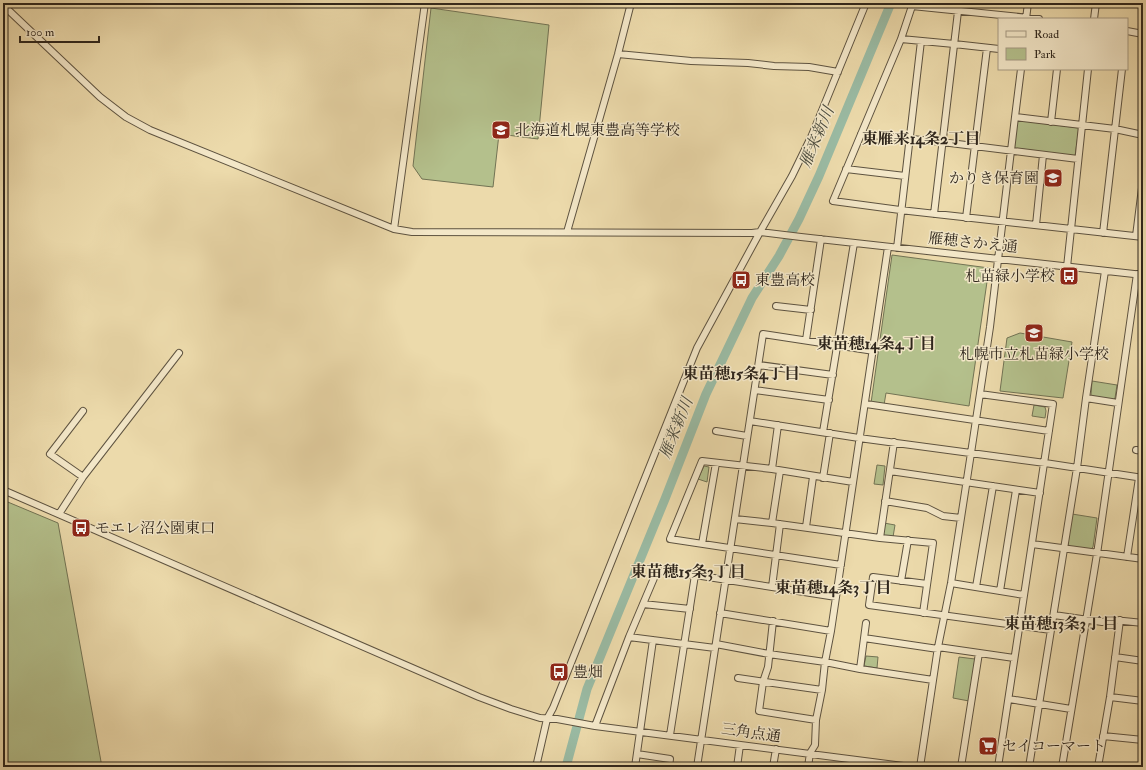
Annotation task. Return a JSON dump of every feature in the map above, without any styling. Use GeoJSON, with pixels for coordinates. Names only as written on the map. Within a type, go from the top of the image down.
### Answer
{"type":"FeatureCollection","features":[{"type":"Feature","properties":{"kind":"street"},"geometry":{"type":"LineString","coordinates":[[394,229],[425,3]]}},
{"type":"Feature","properties":{"kind":"street"},"geometry":{"type":"LineString","coordinates":[[567,232],[618,54],[631,3]]}},
{"type":"Feature","properties":{"kind":"street"},"geometry":{"type":"LineString","coordinates":[[536,767],[547,719],[553,708],[697,348],[792,176],[812,135],[866,3]]}},
{"type":"Feature","properties":{"kind":"street"},"geometry":{"type":"LineString","coordinates":[[934,214],[959,3]]}},
{"type":"Feature","properties":{"kind":"street"},"geometry":{"type":"LineString","coordinates":[[1028,3],[1026,18],[912,6],[901,39],[833,201],[966,218],[1143,237]]}},
{"type":"Feature","properties":{"kind":"street"},"geometry":{"type":"LineString","coordinates":[[1094,18],[1096,3]]}},
{"type":"Feature","properties":{"kind":"street"},"geometry":{"type":"LineString","coordinates":[[3,5],[100,98],[126,117],[150,130],[394,229],[412,232],[760,232]]}},
{"type":"Feature","properties":{"kind":"street"},"geometry":{"type":"LineString","coordinates":[[1128,31],[1143,34]]}},
{"type":"Feature","properties":{"kind":"street"},"geometry":{"type":"LineString","coordinates":[[901,39],[998,49]]}},
{"type":"Feature","properties":{"kind":"street"},"geometry":{"type":"LineString","coordinates":[[897,248],[900,210],[921,41]]}},
{"type":"Feature","properties":{"kind":"street"},"geometry":{"type":"LineString","coordinates":[[966,218],[987,48]]}},
{"type":"Feature","properties":{"kind":"street"},"geometry":{"type":"LineString","coordinates":[[618,54],[691,61],[809,67],[838,72]]}},
{"type":"Feature","properties":{"kind":"street"},"geometry":{"type":"LineString","coordinates":[[920,767],[938,648],[951,582],[980,394],[1021,70]]}},
{"type":"Feature","properties":{"kind":"street"},"geometry":{"type":"LineString","coordinates":[[1051,122],[1057,70]]}},
{"type":"Feature","properties":{"kind":"street"},"geometry":{"type":"LineString","coordinates":[[1067,267],[1088,70]]}},
{"type":"Feature","properties":{"kind":"street"},"geometry":{"type":"LineString","coordinates":[[1103,233],[1122,70]]}},
{"type":"Feature","properties":{"kind":"street"},"geometry":{"type":"LineString","coordinates":[[1015,117],[1115,129],[1143,135]]}},
{"type":"Feature","properties":{"kind":"street"},"geometry":{"type":"LineString","coordinates":[[861,134],[909,138],[1078,159]]}},
{"type":"Feature","properties":{"kind":"street"},"geometry":{"type":"LineString","coordinates":[[1036,225],[1043,155]]}},
{"type":"Feature","properties":{"kind":"street"},"geometry":{"type":"LineString","coordinates":[[846,169],[905,176]]}},
{"type":"Feature","properties":{"kind":"street"},"geometry":{"type":"LineString","coordinates":[[1136,236],[1143,180]]}},
{"type":"Feature","properties":{"kind":"street","name":"雁穂さかえ通"},"geometry":{"type":"LineString","coordinates":[[760,232],[1140,274]]}},
{"type":"Feature","properties":{"kind":"street"},"geometry":{"type":"LineString","coordinates":[[806,340],[821,239]]}},
{"type":"Feature","properties":{"kind":"street"},"geometry":{"type":"LineString","coordinates":[[823,478],[832,375],[854,243]]}},
{"type":"Feature","properties":{"kind":"street"},"geometry":{"type":"LineString","coordinates":[[808,767],[810,753],[815,745],[816,720],[822,690],[825,662],[832,631],[888,247]]}},
{"type":"Feature","properties":{"kind":"street"},"geometry":{"type":"LineString","coordinates":[[1029,767],[1077,468],[1105,270]]}},
{"type":"Feature","properties":{"kind":"street"},"geometry":{"type":"LineString","coordinates":[[1062,767],[1096,554],[1118,403],[1140,274]]}},
{"type":"Feature","properties":{"kind":"street"},"geometry":{"type":"LineString","coordinates":[[776,306],[811,310]]}},
{"type":"Feature","properties":{"kind":"street"},"geometry":{"type":"LineString","coordinates":[[697,767],[700,739],[763,334],[874,351]]}},
{"type":"Feature","properties":{"kind":"street"},"geometry":{"type":"LineString","coordinates":[[59,514],[83,477],[179,353]]}},
{"type":"Feature","properties":{"kind":"street"},"geometry":{"type":"LineString","coordinates":[[759,365],[832,375]]}},
{"type":"Feature","properties":{"kind":"street"},"geometry":{"type":"LineString","coordinates":[[755,390],[829,400]]}},
{"type":"Feature","properties":{"kind":"street"},"geometry":{"type":"LineString","coordinates":[[980,394],[1053,404],[998,767]]}},
{"type":"Feature","properties":{"kind":"street"},"geometry":{"type":"LineString","coordinates":[[1086,398],[1118,403]]}},
{"type":"Feature","properties":{"kind":"street"},"geometry":{"type":"LineString","coordinates":[[866,404],[1049,431]]}},
{"type":"Feature","properties":{"kind":"street"},"geometry":{"type":"LineString","coordinates":[[82,410],[50,454],[83,477]]}},
{"type":"Feature","properties":{"kind":"street"},"geometry":{"type":"LineString","coordinates":[[750,421],[1141,478],[1127,557]]}},
{"type":"Feature","properties":{"kind":"street"},"geometry":{"type":"LineString","coordinates":[[772,469],[778,425]]}},
{"type":"Feature","properties":{"kind":"street"},"geometry":{"type":"LineString","coordinates":[[716,431],[748,436]]}},
{"type":"Feature","properties":{"kind":"street"},"geometry":{"type":"LineString","coordinates":[[880,538],[894,442]]}},
{"type":"Feature","properties":{"kind":"street"},"geometry":{"type":"LineString","coordinates":[[841,566],[670,539],[702,461],[743,467],[772,469],[813,477],[853,482]]}},
{"type":"Feature","properties":{"kind":"street"},"geometry":{"type":"LineString","coordinates":[[702,544],[716,463]]}},
{"type":"Feature","properties":{"kind":"street"},"geometry":{"type":"LineString","coordinates":[[890,470],[1040,493]]}},
{"type":"Feature","properties":{"kind":"street"},"geometry":{"type":"LineString","coordinates":[[772,522],[780,471]]}},
{"type":"Feature","properties":{"kind":"street"},"geometry":{"type":"LineString","coordinates":[[806,527],[813,477]]}},
{"type":"Feature","properties":{"kind":"street"},"geometry":{"type":"LineString","coordinates":[[976,587],[993,486]]}},
{"type":"Feature","properties":{"kind":"street"},"geometry":{"type":"LineString","coordinates":[[3,490],[480,697],[511,709],[547,719]]}},
{"type":"Feature","properties":{"kind":"street"},"geometry":{"type":"LineString","coordinates":[[1000,591],[1016,490]]}},
{"type":"Feature","properties":{"kind":"street"},"geometry":{"type":"LineString","coordinates":[[885,501],[927,508],[943,516],[961,518]]}},
{"type":"Feature","properties":{"kind":"street"},"geometry":{"type":"LineString","coordinates":[[735,519],[772,522],[880,538],[933,543],[923,613]]}},
{"type":"Feature","properties":{"kind":"street"},"geometry":{"type":"LineString","coordinates":[[772,587],[780,524]]}},
{"type":"Feature","properties":{"kind":"street"},"geometry":{"type":"LineString","coordinates":[[901,581],[908,540]]}},
{"type":"Feature","properties":{"kind":"street"},"geometry":{"type":"LineString","coordinates":[[1032,544],[1096,554],[1143,559]]}},
{"type":"Feature","properties":{"kind":"street"},"geometry":{"type":"LineString","coordinates":[[592,725],[657,571],[695,575],[836,597]]}},
{"type":"Feature","properties":{"kind":"street"},"geometry":{"type":"LineString","coordinates":[[670,735],[695,575]]}},
{"type":"Feature","properties":{"kind":"street"},"geometry":{"type":"LineString","coordinates":[[927,584],[873,577],[868,606],[1051,630]]}},
{"type":"Feature","properties":{"kind":"street"},"geometry":{"type":"LineString","coordinates":[[951,582],[1024,594]]}},
{"type":"Feature","properties":{"kind":"street"},"geometry":{"type":"LineString","coordinates":[[643,604],[690,609]]}},
{"type":"Feature","properties":{"kind":"street"},"geometry":{"type":"LineString","coordinates":[[720,613],[832,631]]}},
{"type":"Feature","properties":{"kind":"street"},"geometry":{"type":"LineString","coordinates":[[1054,614],[1102,622],[1120,620],[1143,623]]}},
{"type":"Feature","properties":{"kind":"street"},"geometry":{"type":"LineString","coordinates":[[1098,767],[1110,697],[1120,620]]}},
{"type":"Feature","properties":{"kind":"street"},"geometry":{"type":"LineString","coordinates":[[773,621],[768,667],[763,682],[759,711],[816,720]]}},
{"type":"Feature","properties":{"kind":"street"},"geometry":{"type":"LineString","coordinates":[[860,668],[866,623]]}},
{"type":"Feature","properties":{"kind":"street"},"geometry":{"type":"LineString","coordinates":[[629,637],[684,645],[715,646],[933,680]]}},
{"type":"Feature","properties":{"kind":"street"},"geometry":{"type":"LineString","coordinates":[[864,638],[1014,658]]}},
{"type":"Feature","properties":{"kind":"street"},"geometry":{"type":"LineString","coordinates":[[635,767],[653,640]]}},
{"type":"Feature","properties":{"kind":"street"},"geometry":{"type":"LineString","coordinates":[[961,767],[979,653]]}},
{"type":"Feature","properties":{"kind":"street"},"geometry":{"type":"LineString","coordinates":[[1115,657],[1143,661]]}},
{"type":"Feature","properties":{"kind":"street"},"geometry":{"type":"LineString","coordinates":[[738,678],[822,690]]}},
{"type":"Feature","properties":{"kind":"street"},"geometry":{"type":"LineString","coordinates":[[1110,697],[1143,701]]}},
{"type":"Feature","properties":{"kind":"street"},"geometry":{"type":"LineString","coordinates":[[1008,699],[1071,709]]}},
{"type":"Feature","properties":{"kind":"street","name":"三角点通"},"geometry":{"type":"LineString","coordinates":[[547,719],[911,767]]}},
{"type":"Feature","properties":{"kind":"street"},"geometry":{"type":"LineString","coordinates":[[1103,736],[1143,740]]}},
{"type":"Feature","properties":{"kind":"street"},"geometry":{"type":"LineString","coordinates":[[737,767],[740,745]]}},
{"type":"Feature","properties":{"kind":"street"},"geometry":{"type":"LineString","coordinates":[[773,767],[776,750]]}},
{"type":"Feature","properties":{"kind":"street"},"geometry":{"type":"LineString","coordinates":[[637,754],[670,759],[669,767]]}},
{"type":"Feature","properties":{"kind":"street"},"geometry":{"type":"LineString","coordinates":[[846,767],[847,759]]}},
{"type":"Feature","properties":{"kind":"green space","name":"北海道札幌東豊高等学校"},"geometry":{"type":"Polygon","coordinates":[[[431,8],[549,25],[538,139],[499,134],[493,187],[422,179],[413,166],[431,8]]]}},
{"type":"Feature","properties":{"kind":"green space"},"geometry":{"type":"Polygon","coordinates":[[[1017,120],[1079,128],[1075,156],[1014,148],[1017,120]]]}},
{"type":"Feature","properties":{"kind":"green space"},"geometry":{"type":"Polygon","coordinates":[[[892,255],[989,268],[969,406],[886,393],[884,405],[871,403],[892,255]]]}},
{"type":"Feature","properties":{"kind":"green space"},"geometry":{"type":"Polygon","coordinates":[[[1020,333],[1072,342],[1063,398],[1000,391],[1007,338],[1020,333]]]}},
{"type":"Feature","properties":{"kind":"green space"},"geometry":{"type":"Polygon","coordinates":[[[1092,381],[1117,385],[1115,398],[1113,400],[1092,396],[1092,381]]]}},
{"type":"Feature","properties":{"kind":"green space"},"geometry":{"type":"Polygon","coordinates":[[[1034,405],[1045,407],[1045,418],[1032,416],[1034,405]]]}},
{"type":"Feature","properties":{"kind":"green space"},"geometry":{"type":"Polygon","coordinates":[[[877,465],[885,466],[883,485],[874,484],[877,465]]]}},
{"type":"Feature","properties":{"kind":"green space"},"geometry":{"type":"Polygon","coordinates":[[[704,466],[709,467],[707,482],[698,479],[704,466]]]}},
{"type":"Feature","properties":{"kind":"green space"},"geometry":{"type":"Polygon","coordinates":[[[3,500],[58,523],[102,767],[3,767],[3,500]]]}},
{"type":"Feature","properties":{"kind":"green space"},"geometry":{"type":"Polygon","coordinates":[[[1072,514],[1097,518],[1093,547],[1090,550],[1069,547],[1068,544],[1072,514]]]}},
{"type":"Feature","properties":{"kind":"green space"},"geometry":{"type":"Polygon","coordinates":[[[884,523],[895,525],[893,537],[883,535],[884,523]]]}},
{"type":"Feature","properties":{"kind":"green space"},"geometry":{"type":"Polygon","coordinates":[[[866,656],[878,657],[877,668],[864,666],[866,656]]]}},
{"type":"Feature","properties":{"kind":"green space"},"geometry":{"type":"Polygon","coordinates":[[[959,657],[975,659],[969,701],[953,698],[959,657]]]}},
{"type":"Feature","properties":{"kind":"waterway","name":"雁来新川"},"geometry":{"type":"LineString","coordinates":[[566,767],[587,689],[665,499],[706,394],[752,298],[779,256],[799,219],[819,176],[891,3]]}},
{"type":"Feature","properties":{"kind":"place","name":"北海道札幌東豊高等学校"},"geometry":{"type":"Point","coordinates":[501,130]}},
{"type":"Feature","properties":{"kind":"place","name":"かりき保育園"},"geometry":{"type":"Point","coordinates":[1053,178]}},
{"type":"Feature","properties":{"kind":"place","name":"札苗緑小学校"},"geometry":{"type":"Point","coordinates":[1069,276]}},
{"type":"Feature","properties":{"kind":"place","name":"東豊高校"},"geometry":{"type":"Point","coordinates":[741,280]}},
{"type":"Feature","properties":{"kind":"place","name":"札幌市立札苗緑小学校"},"geometry":{"type":"Point","coordinates":[1034,333]}},
{"type":"Feature","properties":{"kind":"place","name":"モエレ沼公園東口"},"geometry":{"type":"Point","coordinates":[81,528]}},
{"type":"Feature","properties":{"kind":"place","name":"豊畑"},"geometry":{"type":"Point","coordinates":[559,672]}},
{"type":"Feature","properties":{"kind":"place","name":"セイコーマート"},"geometry":{"type":"Point","coordinates":[988,746]}},
{"type":"Feature","properties":{"kind":"district","name":"東雁来14条2丁目"},"geometry":{"type":"Point","coordinates":[921,139]}},
{"type":"Feature","properties":{"kind":"district","name":"東苗穂14条4丁目"},"geometry":{"type":"Point","coordinates":[876,344]}},
{"type":"Feature","properties":{"kind":"district","name":"東苗穂15条4丁目"},"geometry":{"type":"Point","coordinates":[741,374]}},
{"type":"Feature","properties":{"kind":"district","name":"東苗穂15条3丁目"},"geometry":{"type":"Point","coordinates":[688,572]}},
{"type":"Feature","properties":{"kind":"district","name":"東苗穂14条3丁目"},"geometry":{"type":"Point","coordinates":[833,588]}},
{"type":"Feature","properties":{"kind":"district","name":"東苗穂13条3丁目"},"geometry":{"type":"Point","coordinates":[1061,624]}}]}
